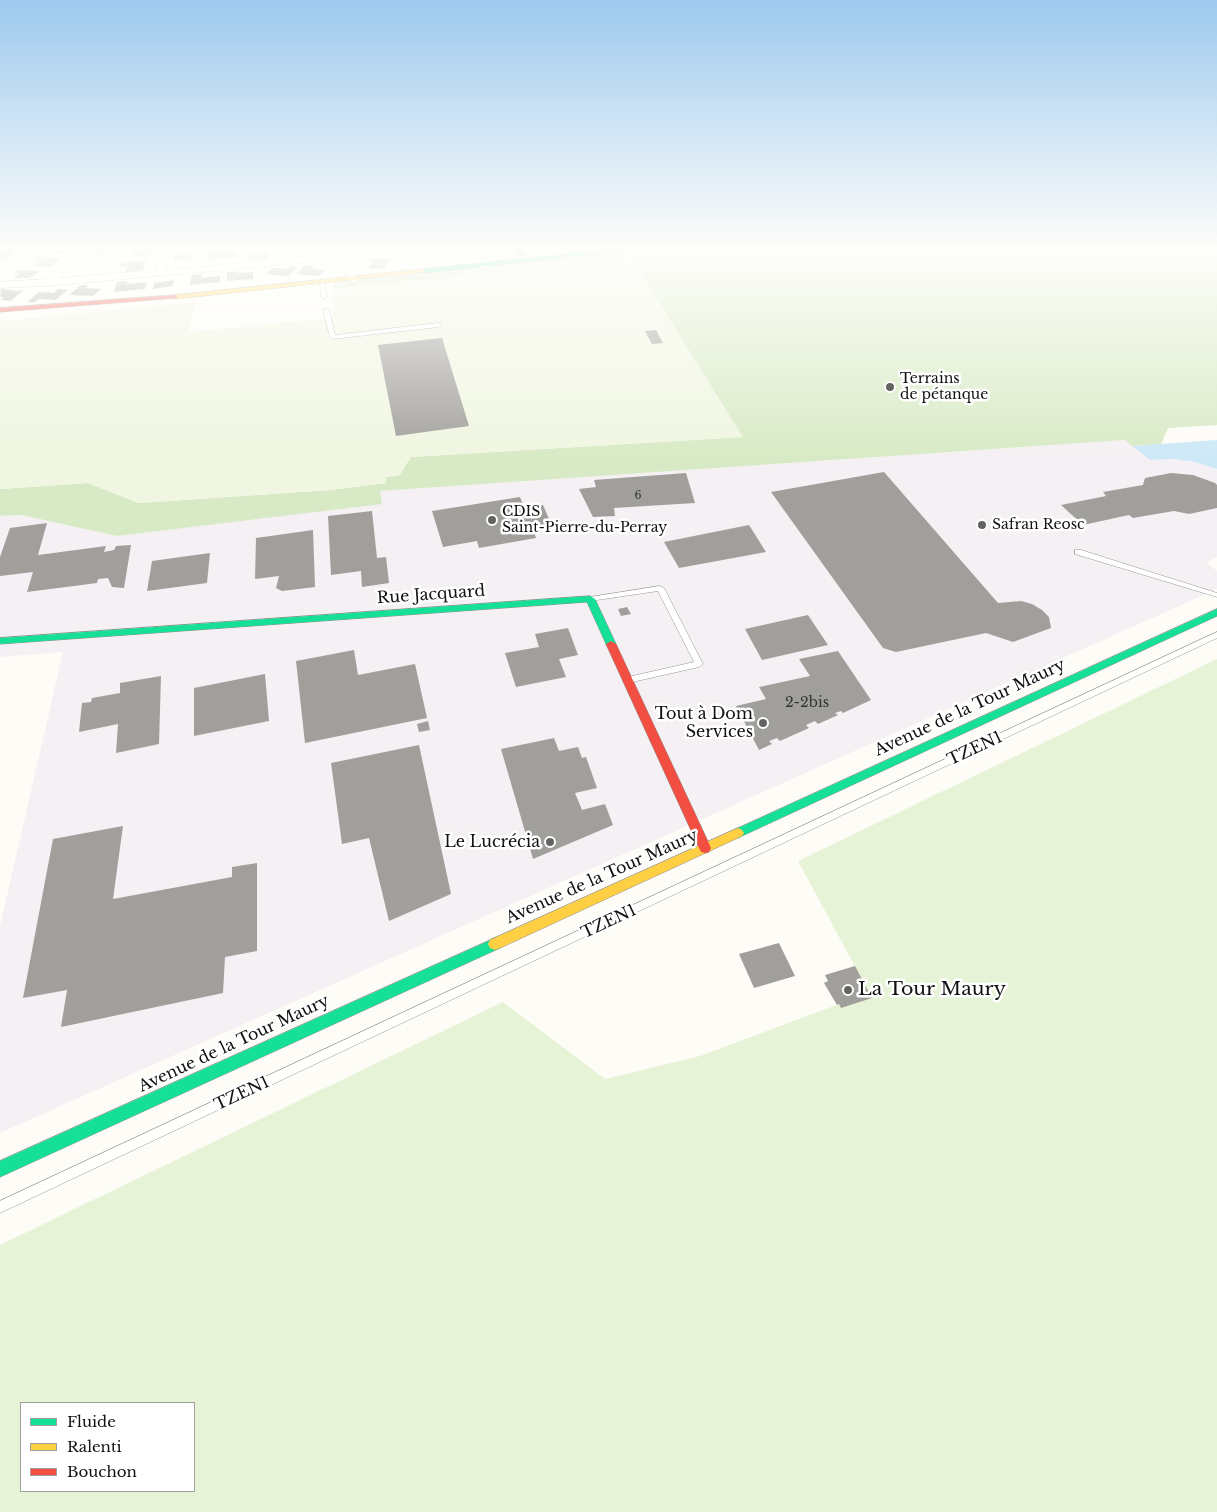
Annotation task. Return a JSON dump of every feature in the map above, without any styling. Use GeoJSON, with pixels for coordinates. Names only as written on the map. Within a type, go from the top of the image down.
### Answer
{"type":"FeatureCollection","features":[{"type":"Feature","properties":{"kind":"street","name":"Rue Jacquard"},"geometry":{"type":"LineString","coordinates":[[0,641],[590,599]]}},
{"type":"Feature","properties":{"kind":"street"},"geometry":{"type":"LineString","coordinates":[[590,599],[705,848]]}},
{"type":"Feature","properties":{"kind":"street","name":"Avenue de la Tour Maury"},"geometry":{"type":"LineString","coordinates":[[0,1169],[705,848],[1217,612]]}},
{"type":"Feature","properties":{"kind":"lane"},"geometry":{"type":"LineString","coordinates":[[328,317],[333,337],[438,325]]}},
{"type":"Feature","properties":{"kind":"lane"},"geometry":{"type":"LineString","coordinates":[[1078,552],[1217,595]]}},
{"type":"Feature","properties":{"kind":"lane"},"geometry":{"type":"LineString","coordinates":[[590,599],[660,588],[699,664],[628,680]]}},
{"type":"Feature","properties":{"kind":"lane","name":"TZEN1"},"geometry":{"type":"LineString","coordinates":[[0,1207],[1217,635]]}},
{"type":"Feature","properties":{"kind":"shaded area"},"geometry":{"type":"Polygon","coordinates":[[[1125,440],[1150,460],[1173,459],[1195,462],[1217,469],[1217,557],[1206,562],[1217,571],[1217,589],[0,1133],[0,926],[63,652],[0,657],[0,516],[21,515],[117,536],[382,503],[379,491],[1125,440]]]}},
{"type":"Feature","properties":{"kind":"green space"},"geometry":{"type":"Polygon","coordinates":[[[46,317],[192,317],[189,332],[333,318],[668,317],[743,437],[411,457],[400,475],[386,477],[386,483],[330,490],[139,503],[88,483],[0,489],[0,321],[46,317]]]}},
{"type":"Feature","properties":{"kind":"green space"},"geometry":{"type":"Polygon","coordinates":[[[668,317],[1217,317],[1217,425],[1168,428],[1161,444],[1132,446],[1125,440],[380,491],[382,504],[117,536],[21,515],[0,516],[0,489],[88,483],[139,503],[330,490],[386,483],[386,477],[400,475],[410,457],[742,437],[668,317]]]}},
{"type":"Feature","properties":{"kind":"green space"},"geometry":{"type":"Polygon","coordinates":[[[1217,659],[1217,1512],[0,1512],[0,1245],[503,1002],[605,1079],[700,1056],[839,1004],[841,1007],[872,998],[798,861],[1217,659]]]}},
{"type":"Feature","properties":{"kind":"water"},"geometry":{"type":"Polygon","coordinates":[[[1217,440],[1217,469],[1195,462],[1173,459],[1150,460],[1132,446],[1217,440]]]}},
{"type":"Feature","properties":{"kind":"building"},"geometry":{"type":"Polygon","coordinates":[[[656,330],[663,343],[652,344],[645,331],[656,330]]]}},
{"type":"Feature","properties":{"kind":"building"},"geometry":{"type":"Polygon","coordinates":[[[442,338],[469,426],[396,436],[378,345],[442,338]]]}},
{"type":"Feature","properties":{"kind":"building"},"geometry":{"type":"Polygon","coordinates":[[[884,472],[998,603],[1021,601],[1032,604],[1049,617],[1051,628],[1013,642],[986,633],[896,652],[883,648],[771,492],[884,472]]]}},
{"type":"Feature","properties":{"kind":"building"},"geometry":{"type":"Polygon","coordinates":[[[686,473],[695,503],[614,508],[615,516],[593,517],[579,489],[596,487],[594,480],[686,473]]]}},
{"type":"Feature","properties":{"kind":"building"},"geometry":{"type":"Polygon","coordinates":[[[1171,473],[1193,475],[1215,483],[1217,485],[1217,508],[1189,514],[1174,511],[1133,518],[1129,515],[1083,525],[1061,505],[1106,496],[1103,492],[1143,485],[1145,478],[1171,473]]]}},
{"type":"Feature","properties":{"kind":"building","name":"CDIS Saint-Pierre-du-Perray"},"geometry":{"type":"Polygon","coordinates":[[[520,497],[524,508],[543,505],[553,528],[534,532],[536,538],[479,548],[477,541],[443,547],[432,511],[520,497]]]}},
{"type":"Feature","properties":{"kind":"building"},"geometry":{"type":"Polygon","coordinates":[[[372,511],[377,558],[386,557],[389,583],[362,587],[361,571],[331,575],[328,516],[372,511]]]}},
{"type":"Feature","properties":{"kind":"building"},"geometry":{"type":"Polygon","coordinates":[[[47,523],[38,555],[106,546],[104,552],[114,550],[116,546],[131,545],[124,588],[112,587],[108,578],[98,579],[97,583],[27,592],[33,572],[0,576],[0,557],[10,528],[47,523]]]}},
{"type":"Feature","properties":{"kind":"building"},"geometry":{"type":"Polygon","coordinates":[[[749,525],[766,552],[679,568],[664,542],[749,525]]]}},
{"type":"Feature","properties":{"kind":"building"},"geometry":{"type":"Polygon","coordinates":[[[313,530],[315,587],[282,591],[276,588],[279,576],[255,579],[256,538],[313,530]]]}},
{"type":"Feature","properties":{"kind":"building"},"geometry":{"type":"Polygon","coordinates":[[[210,553],[207,583],[147,591],[152,561],[210,553]]]}},
{"type":"Feature","properties":{"kind":"building"},"geometry":{"type":"Polygon","coordinates":[[[627,607],[631,614],[621,616],[618,609],[627,607]]]}},
{"type":"Feature","properties":{"kind":"building"},"geometry":{"type":"Polygon","coordinates":[[[808,615],[828,645],[762,660],[745,629],[808,615]]]}},
{"type":"Feature","properties":{"kind":"building"},"geometry":{"type":"Polygon","coordinates":[[[568,628],[578,655],[559,659],[566,677],[516,687],[505,653],[539,647],[535,634],[568,628]]]}},
{"type":"Feature","properties":{"kind":"building"},"geometry":{"type":"Polygon","coordinates":[[[354,650],[358,675],[415,664],[427,718],[305,743],[296,661],[354,650]]]}},
{"type":"Feature","properties":{"kind":"building"},"geometry":{"type":"Polygon","coordinates":[[[838,651],[871,700],[843,713],[841,711],[835,713],[838,715],[818,724],[815,721],[806,725],[809,728],[780,741],[777,738],[769,741],[772,744],[759,750],[736,706],[766,699],[759,687],[810,676],[799,659],[838,651]]]}},
{"type":"Feature","properties":{"kind":"building"},"geometry":{"type":"Polygon","coordinates":[[[265,674],[269,721],[194,736],[194,688],[265,674]]]}},
{"type":"Feature","properties":{"kind":"building"},"geometry":{"type":"Polygon","coordinates":[[[161,676],[159,744],[116,753],[118,724],[79,732],[82,703],[91,702],[92,698],[120,693],[120,683],[161,676]]]}},
{"type":"Feature","properties":{"kind":"building"},"geometry":{"type":"Polygon","coordinates":[[[428,721],[430,730],[419,732],[417,724],[428,721]]]}},
{"type":"Feature","properties":{"kind":"building"},"geometry":{"type":"Polygon","coordinates":[[[554,738],[559,751],[578,747],[582,758],[586,757],[597,788],[575,793],[582,810],[605,804],[613,825],[533,859],[501,749],[554,738]]]}},
{"type":"Feature","properties":{"kind":"building"},"geometry":{"type":"Polygon","coordinates":[[[419,745],[451,894],[389,921],[369,838],[342,844],[331,763],[419,745]]]}},
{"type":"Feature","properties":{"kind":"building"},"geometry":{"type":"Polygon","coordinates":[[[123,826],[113,899],[232,877],[232,867],[257,863],[257,951],[225,957],[223,993],[61,1027],[67,990],[23,998],[53,839],[123,826]]]}},
{"type":"Feature","properties":{"kind":"building"},"geometry":{"type":"Polygon","coordinates":[[[779,943],[795,976],[754,988],[739,954],[779,943]]]}},
{"type":"Feature","properties":{"kind":"building","name":"La Tour Maury"},"geometry":{"type":"Polygon","coordinates":[[[855,966],[872,998],[841,1008],[839,1004],[837,1005],[824,983],[828,981],[825,975],[855,966]]]}},
{"type":"Feature","properties":{"kind":"traffic: fast"},"geometry":{"type":"LineString","coordinates":[[0,641],[590,599],[611,644]]}},
{"type":"Feature","properties":{"kind":"traffic: fast"},"geometry":{"type":"LineString","coordinates":[[738,833],[1217,612]]}},
{"type":"Feature","properties":{"kind":"traffic: fast"},"geometry":{"type":"LineString","coordinates":[[0,1169],[495,944]]}},
{"type":"Feature","properties":{"kind":"traffic: slow"},"geometry":{"type":"LineString","coordinates":[[495,944],[738,833]]}},
{"type":"Feature","properties":{"kind":"traffic: jam"},"geometry":{"type":"LineString","coordinates":[[611,644],[705,848]]}},
{"type":"Feature","properties":{"kind":"place","name":"Terrains de pétanque"},"geometry":{"type":"Point","coordinates":[890,387]}},
{"type":"Feature","properties":{"kind":"place","name":"CDIS Saint-Pierre-du-Perray"},"geometry":{"type":"Point","coordinates":[492,520]}},
{"type":"Feature","properties":{"kind":"place","name":"Safran Reosc"},"geometry":{"type":"Point","coordinates":[982,525]}},
{"type":"Feature","properties":{"kind":"place","name":"Tout à Dom Services"},"geometry":{"type":"Point","coordinates":[763,723]}},
{"type":"Feature","properties":{"kind":"place","name":"Le Lucrécia"},"geometry":{"type":"Point","coordinates":[550,842]}},
{"type":"Feature","properties":{"kind":"place","name":"La Tour Maury"},"geometry":{"type":"Point","coordinates":[848,990]}}]}
